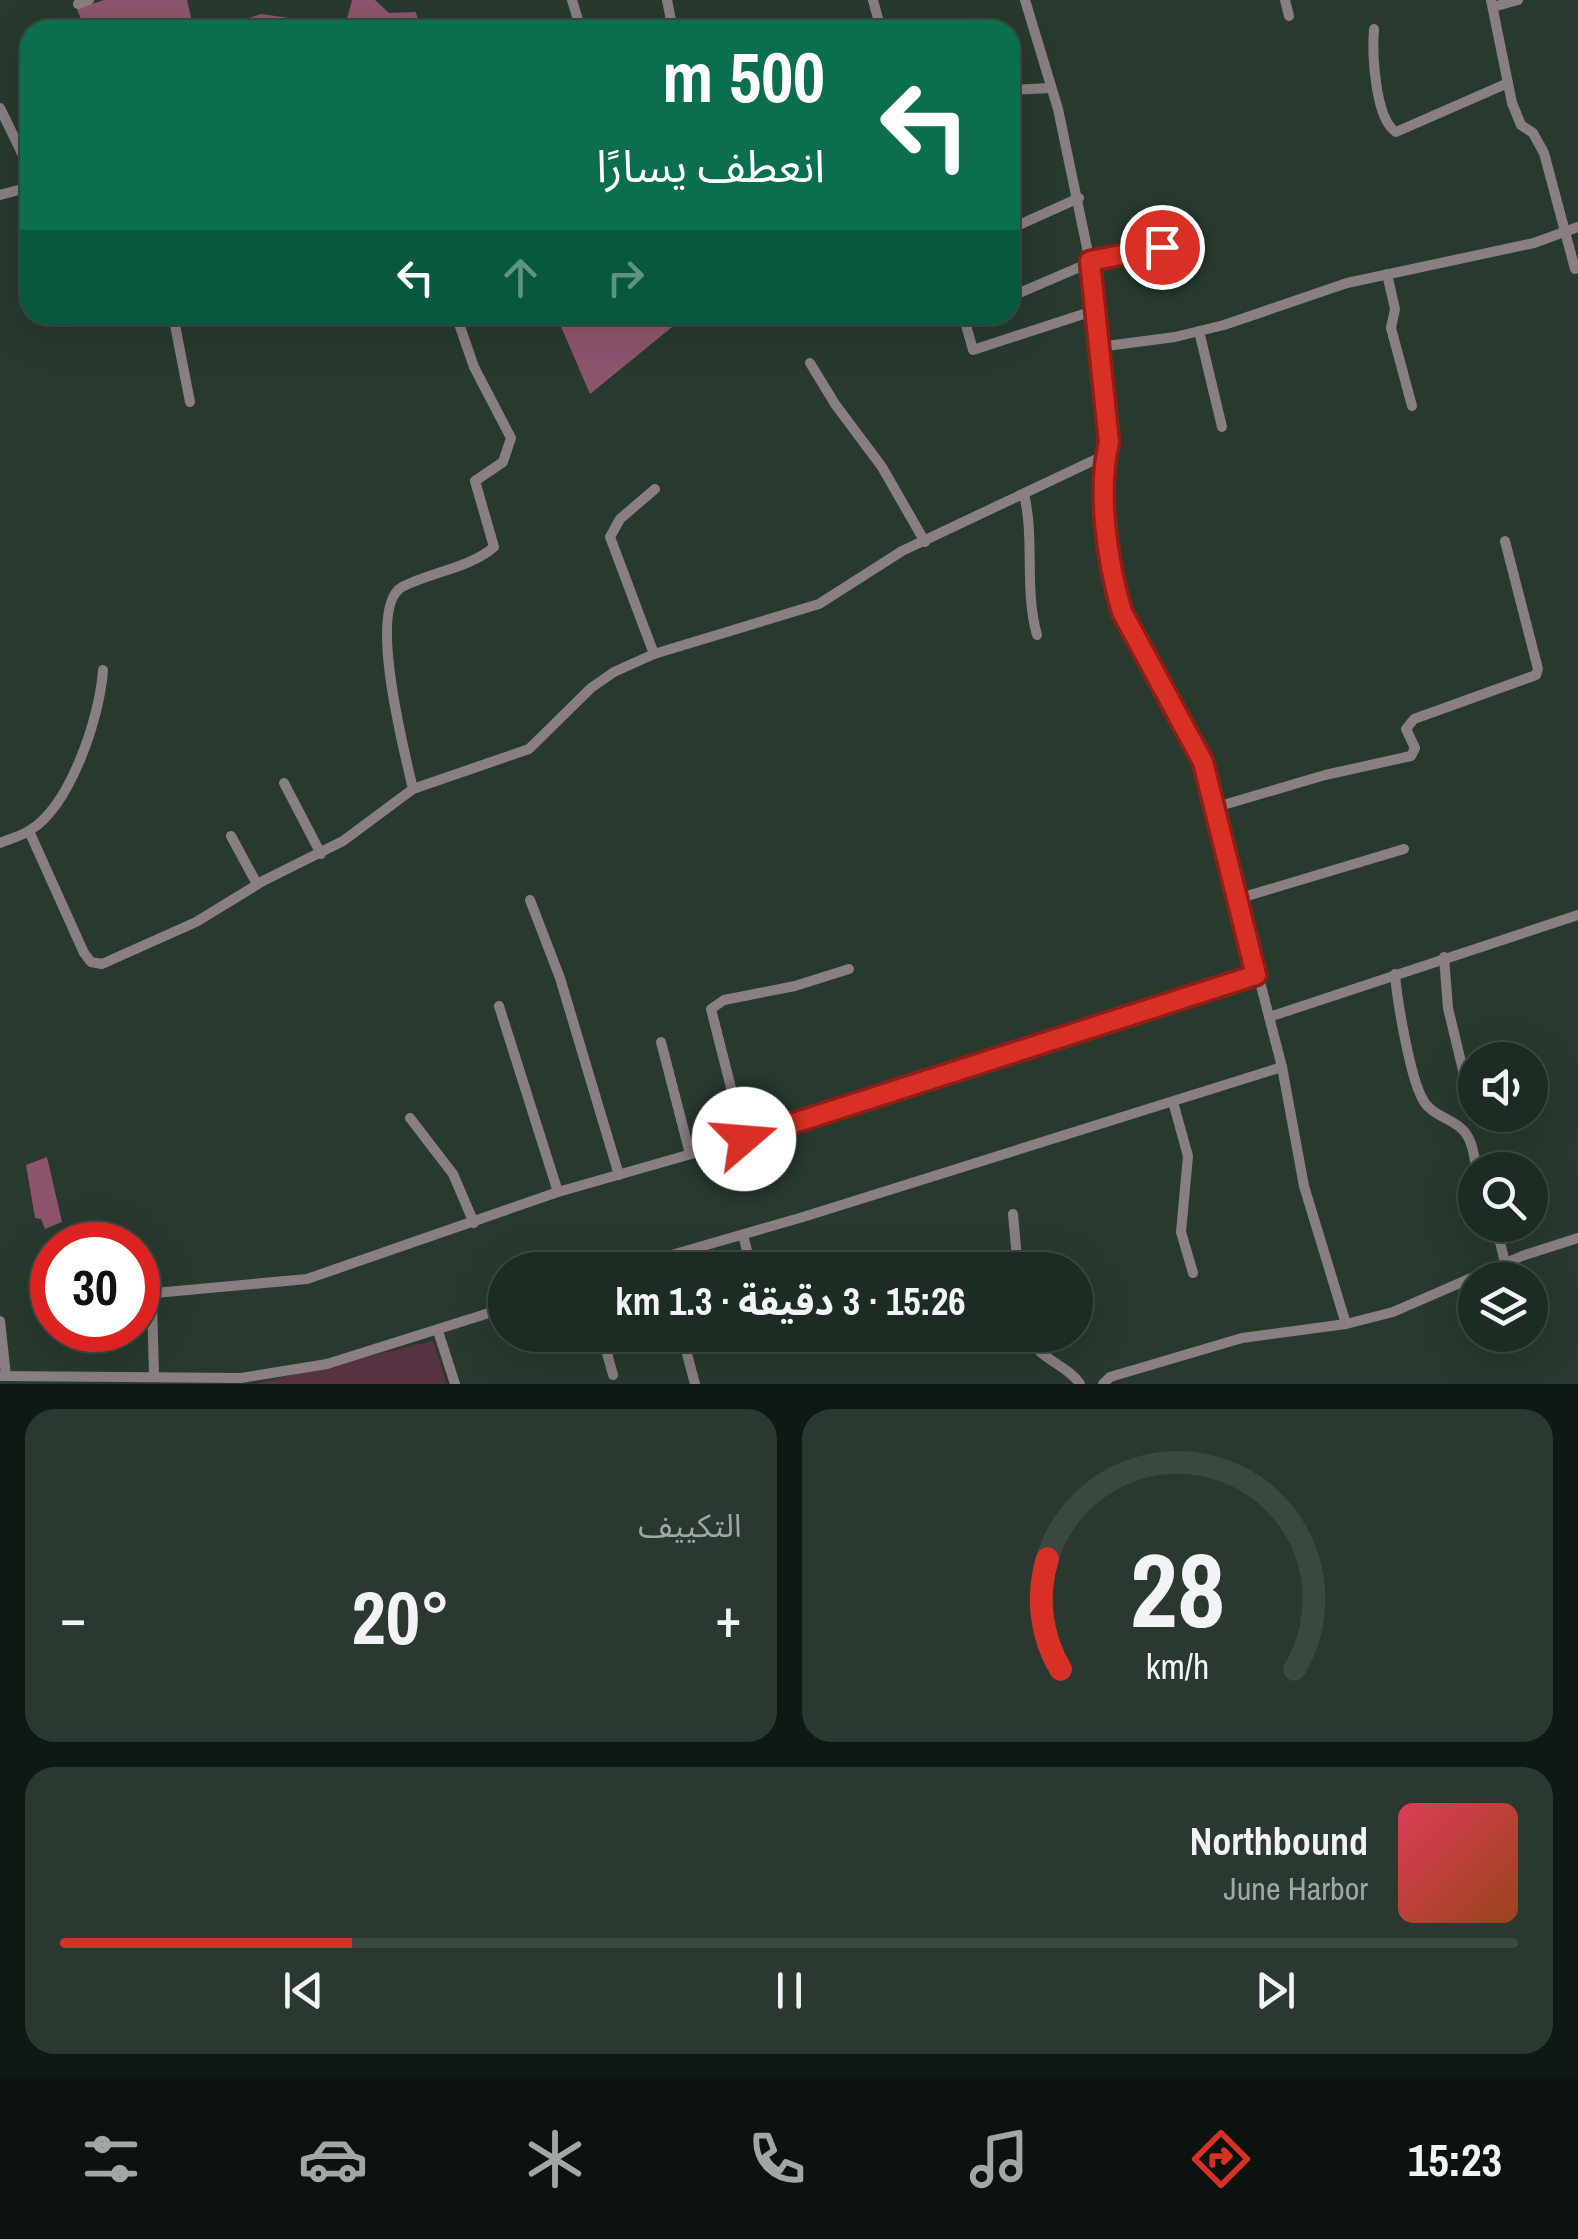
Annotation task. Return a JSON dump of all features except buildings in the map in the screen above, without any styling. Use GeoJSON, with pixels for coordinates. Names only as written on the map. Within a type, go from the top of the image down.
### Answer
{"type":"FeatureCollection","features":[{"type":"Feature","properties":{"kind":"street"},"geometry":{"type":"LineString","coordinates":[[1025,0],[1079,198],[1090,261],[1109,442],[1103,456],[1105,506],[1116,590],[1122,612],[1203,762],[1282,1067],[1304,1186],[1346,1324]]}},
{"type":"Feature","properties":{"kind":"street"},"geometry":{"type":"LineString","coordinates":[[1285,0],[1289,16]]}},
{"type":"Feature","properties":{"kind":"street"},"geometry":{"type":"LineString","coordinates":[[1518,0],[1492,4],[1508,84],[1518,118],[1538,139],[1573,229],[1575,270]]}},
{"type":"Feature","properties":{"kind":"street"},"geometry":{"type":"LineString","coordinates":[[1374,29],[1375,73],[1385,121],[1396,132],[1508,84]]}},
{"type":"Feature","properties":{"kind":"street"},"geometry":{"type":"LineString","coordinates":[[1020,90],[1051,88]]}},
{"type":"Feature","properties":{"kind":"street"},"geometry":{"type":"LineString","coordinates":[[0,108],[20,149]]}},
{"type":"Feature","properties":{"kind":"street"},"geometry":{"type":"LineString","coordinates":[[1020,225],[1079,198]]}},
{"type":"Feature","properties":{"kind":"street"},"geometry":{"type":"LineString","coordinates":[[1099,347],[1199,331],[1318,291],[1534,243],[1573,229]]}},
{"type":"Feature","properties":{"kind":"street"},"geometry":{"type":"LineString","coordinates":[[1020,292],[1090,261],[1162,247],[1168,266]]}},
{"type":"Feature","properties":{"kind":"street"},"geometry":{"type":"LineString","coordinates":[[1386,274],[1394,309],[1391,328],[1412,406]]}},
{"type":"Feature","properties":{"kind":"street"},"geometry":{"type":"LineString","coordinates":[[966,325],[974,350],[1096,310]]}},
{"type":"Feature","properties":{"kind":"street"},"geometry":{"type":"LineString","coordinates":[[175,325],[190,402]]}},
{"type":"Feature","properties":{"kind":"street"},"geometry":{"type":"LineString","coordinates":[[413,789],[389,669],[390,604],[398,589],[494,547],[476,481],[504,462],[510,446],[506,423],[483,388],[460,325]]}},
{"type":"Feature","properties":{"kind":"street"},"geometry":{"type":"LineString","coordinates":[[1199,331],[1222,427]]}},
{"type":"Feature","properties":{"kind":"street"},"geometry":{"type":"LineString","coordinates":[[810,363],[834,404],[882,467],[925,542]]}},
{"type":"Feature","properties":{"kind":"street"},"geometry":{"type":"LineString","coordinates":[[29,832],[91,962],[102,964],[159,942],[258,884],[320,854],[413,789],[529,749],[591,688],[614,672],[654,654],[819,604],[902,551],[1103,456]]}},
{"type":"Feature","properties":{"kind":"street"},"geometry":{"type":"LineString","coordinates":[[654,654],[610,536],[620,519],[655,489]]}},
{"type":"Feature","properties":{"kind":"street"},"geometry":{"type":"LineString","coordinates":[[1024,494],[1037,635]]}},
{"type":"Feature","properties":{"kind":"street"},"geometry":{"type":"LineString","coordinates":[[1213,808],[1324,775],[1411,756],[1415,748],[1406,729],[1414,719],[1536,675],[1538,669],[1504,541]]}},
{"type":"Feature","properties":{"kind":"street"},"geometry":{"type":"LineString","coordinates":[[0,843],[29,832],[55,806],[66,788],[94,719],[103,670]]}},
{"type":"Feature","properties":{"kind":"street"},"geometry":{"type":"LineString","coordinates":[[284,784],[320,854]]}},
{"type":"Feature","properties":{"kind":"street"},"geometry":{"type":"LineString","coordinates":[[231,836],[258,884]]}},
{"type":"Feature","properties":{"kind":"street"},"geometry":{"type":"LineString","coordinates":[[1237,899],[1404,849]]}},
{"type":"Feature","properties":{"kind":"street"},"geometry":{"type":"LineString","coordinates":[[530,900],[560,978],[618,1175]]}},
{"type":"Feature","properties":{"kind":"street"},"geometry":{"type":"LineString","coordinates":[[1270,1017],[1578,914]]}},
{"type":"Feature","properties":{"kind":"street"},"geometry":{"type":"LineString","coordinates":[[1444,957],[1448,1008],[1458,1048]]}},
{"type":"Feature","properties":{"kind":"street"},"geometry":{"type":"LineString","coordinates":[[744,1139],[712,1010],[724,1000],[795,986],[849,969]]}},
{"type":"Feature","properties":{"kind":"street"},"geometry":{"type":"LineString","coordinates":[[1395,974],[1397,1001],[1420,1097],[1439,1116],[1460,1126],[1472,1152]]}},
{"type":"Feature","properties":{"kind":"street"},"geometry":{"type":"LineString","coordinates":[[154,1375],[155,1293],[307,1279],[558,1192],[744,1139],[1256,975]]}},
{"type":"Feature","properties":{"kind":"street"},"geometry":{"type":"LineString","coordinates":[[499,1006],[558,1192]]}},
{"type":"Feature","properties":{"kind":"street"},"geometry":{"type":"LineString","coordinates":[[661,1042],[690,1154]]}},
{"type":"Feature","properties":{"kind":"street"},"geometry":{"type":"LineString","coordinates":[[680,1252],[1282,1067]]}},
{"type":"Feature","properties":{"kind":"street"},"geometry":{"type":"LineString","coordinates":[[1173,1102],[1188,1156],[1181,1232],[1192,1273]]}},
{"type":"Feature","properties":{"kind":"street"},"geometry":{"type":"LineString","coordinates":[[410,1118],[453,1174],[474,1223]]}},
{"type":"Feature","properties":{"kind":"street"},"geometry":{"type":"LineString","coordinates":[[1014,1214],[1017,1252]]}},
{"type":"Feature","properties":{"kind":"street"},"geometry":{"type":"LineString","coordinates":[[743,1235],[747,1252]]}},
{"type":"Feature","properties":{"kind":"street"},"geometry":{"type":"LineString","coordinates":[[1508,1262],[1578,1238]]}},
{"type":"Feature","properties":{"kind":"street"},"geometry":{"type":"LineString","coordinates":[[1103,1384],[1110,1377],[1242,1338],[1346,1324],[1393,1312],[1458,1284]]}},
{"type":"Feature","properties":{"kind":"street"},"geometry":{"type":"LineString","coordinates":[[0,1321],[3,1376],[108,1379],[154,1375],[242,1381],[327,1364],[488,1314]]}},
{"type":"Feature","properties":{"kind":"street"},"geometry":{"type":"LineString","coordinates":[[438,1331],[455,1384]]}},
{"type":"Feature","properties":{"kind":"street"},"geometry":{"type":"LineString","coordinates":[[607,1352],[613,1375]]}},
{"type":"Feature","properties":{"kind":"street"},"geometry":{"type":"LineString","coordinates":[[687,1352],[695,1384]]}},
{"type":"Feature","properties":{"kind":"street"},"geometry":{"type":"LineString","coordinates":[[1039,1352],[1068,1368],[1080,1384]]}},
{"type":"Feature","properties":{"kind":"shaded area"},"geometry":{"type":"Polygon","coordinates":[[[104,0],[187,0],[192,20],[81,20],[77,9],[104,0]]]}},
{"type":"Feature","properties":{"kind":"shaded area"},"geometry":{"type":"Polygon","coordinates":[[[352,0],[375,0],[389,13],[416,12],[418,20],[347,20],[352,0]]]}},
{"type":"Feature","properties":{"kind":"shaded area"},"geometry":{"type":"Polygon","coordinates":[[[261,14],[298,20],[243,20],[261,14]]]}},
{"type":"Feature","properties":{"kind":"shaded area"},"geometry":{"type":"Polygon","coordinates":[[[560,325],[675,325],[590,394],[560,325]]]}},
{"type":"Feature","properties":{"kind":"shaded area"},"geometry":{"type":"Polygon","coordinates":[[[47,1157],[62,1222],[35,1218],[26,1165],[47,1157]]]}},
{"type":"Feature","properties":{"kind":"shaded area"},"geometry":{"type":"Polygon","coordinates":[[[433,1341],[447,1384],[255,1384],[433,1341]]]}},
{"type":"Feature","properties":{"kind":"route"},"geometry":{"type":"LineString","coordinates":[[744,1139],[1256,975],[1203,762],[1122,612],[1105,506],[1103,456],[1109,442],[1108,414],[1090,261],[1162,247]]}}]}
